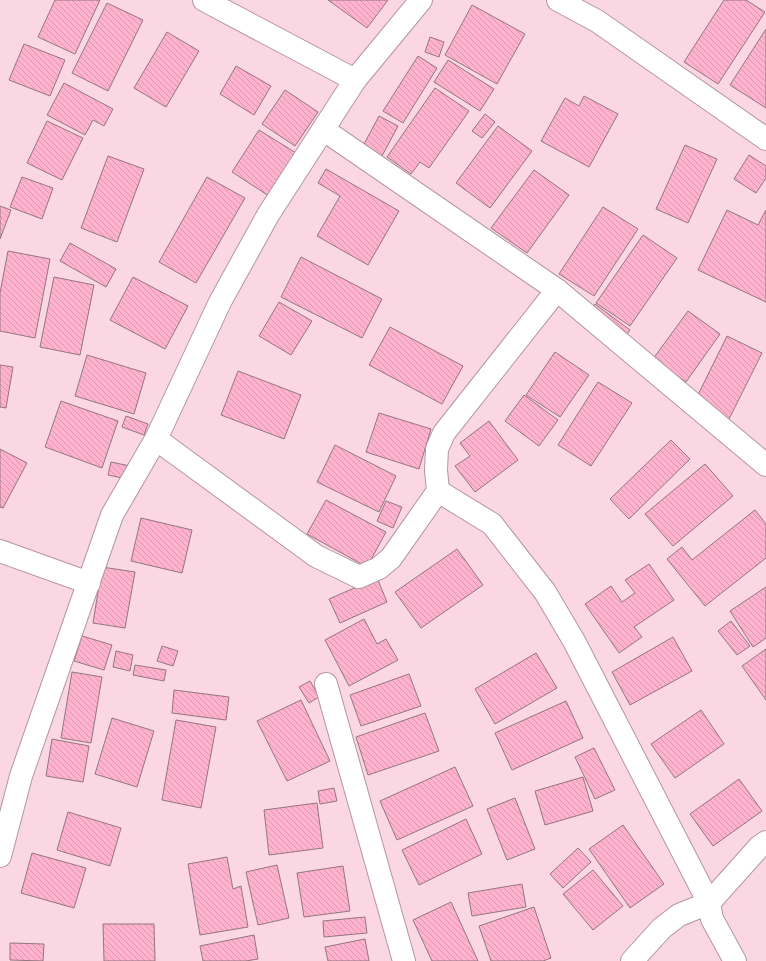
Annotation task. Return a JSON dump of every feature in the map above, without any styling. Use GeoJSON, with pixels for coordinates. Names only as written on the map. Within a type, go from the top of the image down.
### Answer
{"type":"FeatureCollection","features":[{"type":"Feature","properties":{"kind":"street"},"geometry":{"type":"LineString","coordinates":[[204,0],[355,80]]}},
{"type":"Feature","properties":{"kind":"street"},"geometry":{"type":"LineString","coordinates":[[0,856],[21,776],[112,515],[156,439],[220,302],[268,215],[355,80],[421,0]]}},
{"type":"Feature","properties":{"kind":"street"},"geometry":{"type":"LineString","coordinates":[[558,0],[597,21],[766,139]]}},
{"type":"Feature","properties":{"kind":"street"},"geometry":{"type":"LineString","coordinates":[[324,130],[557,290],[766,464]]}},
{"type":"Feature","properties":{"kind":"street"},"geometry":{"type":"LineString","coordinates":[[156,439],[316,556],[359,577],[378,568],[391,558],[438,491],[436,470],[438,449],[444,433],[557,290]]}},
{"type":"Feature","properties":{"kind":"street"},"geometry":{"type":"LineString","coordinates":[[438,491],[492,524],[545,592],[574,642],[710,903],[712,919],[735,961]]}},
{"type":"Feature","properties":{"kind":"street"},"geometry":{"type":"LineString","coordinates":[[0,551],[89,583]]}},
{"type":"Feature","properties":{"kind":"street"},"geometry":{"type":"LineString","coordinates":[[326,684],[404,961]]}},
{"type":"Feature","properties":{"kind":"street"},"geometry":{"type":"LineString","coordinates":[[632,961],[662,928],[679,915],[710,903],[759,847],[766,842]]}},
{"type":"Feature","properties":{"kind":"building"},"geometry":{"type":"Polygon","coordinates":[[[55,0],[100,0],[75,54],[38,37],[55,0]]]}},
{"type":"Feature","properties":{"kind":"building"},"geometry":{"type":"Polygon","coordinates":[[[328,0],[388,0],[367,28],[328,0]]]}},
{"type":"Feature","properties":{"kind":"building"},"geometry":{"type":"Polygon","coordinates":[[[724,0],[746,0],[765,12],[718,84],[684,62],[724,0]]]}},
{"type":"Feature","properties":{"kind":"building"},"geometry":{"type":"Polygon","coordinates":[[[107,3],[143,20],[108,91],[72,73],[107,3]]]}},
{"type":"Feature","properties":{"kind":"building"},"geometry":{"type":"Polygon","coordinates":[[[472,5],[525,34],[497,84],[445,55],[472,5]]]}},
{"type":"Feature","properties":{"kind":"building"},"geometry":{"type":"Polygon","coordinates":[[[766,29],[766,108],[730,85],[766,29]]]}},
{"type":"Feature","properties":{"kind":"building"},"geometry":{"type":"Polygon","coordinates":[[[167,32],[199,51],[166,107],[134,88],[167,32]]]}},
{"type":"Feature","properties":{"kind":"building"},"geometry":{"type":"Polygon","coordinates":[[[430,37],[444,42],[439,57],[425,52],[430,37]]]}},
{"type":"Feature","properties":{"kind":"building"},"geometry":{"type":"Polygon","coordinates":[[[24,44],[65,60],[50,96],[9,80],[24,44]]]}},
{"type":"Feature","properties":{"kind":"building"},"geometry":{"type":"Polygon","coordinates":[[[418,56],[437,68],[403,123],[383,111],[418,56]]]}},
{"type":"Feature","properties":{"kind":"building"},"geometry":{"type":"Polygon","coordinates":[[[448,60],[494,89],[480,111],[434,82],[448,60]]]}},
{"type":"Feature","properties":{"kind":"building"},"geometry":{"type":"Polygon","coordinates":[[[236,66],[271,86],[254,115],[220,94],[236,66]]]}},
{"type":"Feature","properties":{"kind":"building"},"geometry":{"type":"Polygon","coordinates":[[[64,83],[113,109],[104,126],[93,120],[85,135],[47,115],[64,83]]]}},
{"type":"Feature","properties":{"kind":"building"},"geometry":{"type":"Polygon","coordinates":[[[435,88],[469,111],[429,168],[420,162],[411,174],[387,157],[435,88]]]}},
{"type":"Feature","properties":{"kind":"building"},"geometry":{"type":"Polygon","coordinates":[[[285,90],[318,112],[295,146],[262,124],[285,90]]]}},
{"type":"Feature","properties":{"kind":"building"},"geometry":{"type":"Polygon","coordinates":[[[584,96],[618,114],[589,167],[541,141],[565,98],[579,106],[584,96]]]}},
{"type":"Feature","properties":{"kind":"building"},"geometry":{"type":"Polygon","coordinates":[[[485,114],[495,122],[482,138],[472,131],[485,114]]]}},
{"type":"Feature","properties":{"kind":"building"},"geometry":{"type":"Polygon","coordinates":[[[379,116],[398,126],[382,156],[363,146],[379,116]]]}},
{"type":"Feature","properties":{"kind":"building"},"geometry":{"type":"Polygon","coordinates":[[[47,121],[83,138],[62,180],[27,163],[47,121]]]}},
{"type":"Feature","properties":{"kind":"building"},"geometry":{"type":"Polygon","coordinates":[[[498,126],[532,151],[490,208],[456,183],[498,126]]]}},
{"type":"Feature","properties":{"kind":"building"},"geometry":{"type":"Polygon","coordinates":[[[259,130],[296,153],[269,196],[232,172],[259,130]]]}},
{"type":"Feature","properties":{"kind":"building"},"geometry":{"type":"Polygon","coordinates":[[[685,145],[717,159],[688,223],[656,209],[685,145]]]}},
{"type":"Feature","properties":{"kind":"building"},"geometry":{"type":"Polygon","coordinates":[[[749,155],[766,166],[766,178],[756,193],[734,179],[749,155]]]}},
{"type":"Feature","properties":{"kind":"building"},"geometry":{"type":"Polygon","coordinates":[[[108,156],[144,169],[117,242],[81,228],[108,156]]]}},
{"type":"Feature","properties":{"kind":"building"},"geometry":{"type":"Polygon","coordinates":[[[326,169],[399,211],[368,265],[317,236],[340,196],[318,183],[326,169]]]}},
{"type":"Feature","properties":{"kind":"building"},"geometry":{"type":"Polygon","coordinates":[[[534,170],[569,195],[527,253],[491,228],[534,170]]]}},
{"type":"Feature","properties":{"kind":"building"},"geometry":{"type":"Polygon","coordinates":[[[22,177],[53,188],[42,219],[10,207],[22,177]]]}},
{"type":"Feature","properties":{"kind":"building"},"geometry":{"type":"Polygon","coordinates":[[[207,177],[245,198],[196,283],[159,262],[207,177]]]}},
{"type":"Feature","properties":{"kind":"building"},"geometry":{"type":"Polygon","coordinates":[[[0,206],[11,210],[0,239],[0,206]]]}},
{"type":"Feature","properties":{"kind":"building"},"geometry":{"type":"Polygon","coordinates":[[[603,207],[638,229],[594,296],[559,274],[603,207]]]}},
{"type":"Feature","properties":{"kind":"building"},"geometry":{"type":"Polygon","coordinates":[[[727,210],[758,225],[766,210],[766,302],[698,270],[727,210]]]}},
{"type":"Feature","properties":{"kind":"building"},"geometry":{"type":"Polygon","coordinates":[[[643,235],[677,258],[630,326],[596,303],[643,235]]]}},
{"type":"Feature","properties":{"kind":"building"},"geometry":{"type":"Polygon","coordinates":[[[70,243],[116,269],[106,287],[60,261],[70,243]]]}},
{"type":"Feature","properties":{"kind":"building"},"geometry":{"type":"Polygon","coordinates":[[[8,251],[50,259],[35,338],[0,331],[0,293],[8,251]]]}},
{"type":"Feature","properties":{"kind":"building"},"geometry":{"type":"Polygon","coordinates":[[[301,257],[382,299],[362,338],[281,297],[301,257]]]}},
{"type":"Feature","properties":{"kind":"building"},"geometry":{"type":"Polygon","coordinates":[[[54,277],[94,285],[80,355],[40,347],[54,277]]]}},
{"type":"Feature","properties":{"kind":"building"},"geometry":{"type":"Polygon","coordinates":[[[133,277],[188,306],[165,349],[110,320],[133,277]]]}},
{"type":"Feature","properties":{"kind":"building"},"geometry":{"type":"Polygon","coordinates":[[[279,302],[312,321],[291,355],[259,336],[279,302]]]}},
{"type":"Feature","properties":{"kind":"building"},"geometry":{"type":"Polygon","coordinates":[[[595,304],[630,330],[623,340],[587,315],[595,304]]]}},
{"type":"Feature","properties":{"kind":"building"},"geometry":{"type":"Polygon","coordinates":[[[688,311],[720,334],[686,382],[653,359],[688,311]]]}},
{"type":"Feature","properties":{"kind":"building"},"geometry":{"type":"Polygon","coordinates":[[[390,327],[463,366],[442,404],[369,365],[390,327]]]}},
{"type":"Feature","properties":{"kind":"building"},"geometry":{"type":"Polygon","coordinates":[[[727,336],[762,353],[729,419],[695,401],[727,336]]]}},
{"type":"Feature","properties":{"kind":"building"},"geometry":{"type":"Polygon","coordinates":[[[555,352],[589,375],[560,417],[526,395],[555,352]]]}},
{"type":"Feature","properties":{"kind":"building"},"geometry":{"type":"Polygon","coordinates":[[[87,355],[146,373],[134,414],[75,396],[87,355]]]}},
{"type":"Feature","properties":{"kind":"building"},"geometry":{"type":"Polygon","coordinates":[[[0,365],[13,367],[6,408],[0,407],[0,365]]]}},
{"type":"Feature","properties":{"kind":"building"},"geometry":{"type":"Polygon","coordinates":[[[238,371],[301,395],[284,439],[221,415],[238,371]]]}},
{"type":"Feature","properties":{"kind":"building"},"geometry":{"type":"Polygon","coordinates":[[[598,382],[632,403],[591,466],[558,445],[598,382]]]}},
{"type":"Feature","properties":{"kind":"building"},"geometry":{"type":"Polygon","coordinates":[[[524,395],[558,420],[539,446],[505,421],[524,395]]]}},
{"type":"Feature","properties":{"kind":"building"},"geometry":{"type":"Polygon","coordinates":[[[61,401],[118,421],[102,468],[45,447],[61,401]]]}},
{"type":"Feature","properties":{"kind":"building"},"geometry":{"type":"Polygon","coordinates":[[[379,413],[431,429],[419,469],[366,452],[379,413]]]}},
{"type":"Feature","properties":{"kind":"building"},"geometry":{"type":"Polygon","coordinates":[[[126,416],[148,424],[144,435],[122,427],[126,416]]]}},
{"type":"Feature","properties":{"kind":"building"},"geometry":{"type":"Polygon","coordinates":[[[489,421],[518,460],[475,492],[455,466],[470,456],[460,443],[489,421]]]}},
{"type":"Feature","properties":{"kind":"building"},"geometry":{"type":"Polygon","coordinates":[[[671,440],[690,459],[629,519],[610,499],[671,440]]]}},
{"type":"Feature","properties":{"kind":"building"},"geometry":{"type":"Polygon","coordinates":[[[335,445],[396,476],[379,512],[317,482],[335,445]]]}},
{"type":"Feature","properties":{"kind":"building"},"geometry":{"type":"Polygon","coordinates":[[[0,449],[27,463],[3,508],[0,507],[0,449]]]}},
{"type":"Feature","properties":{"kind":"building"},"geometry":{"type":"Polygon","coordinates":[[[111,462],[130,466],[127,479],[108,475],[111,462]]]}},
{"type":"Feature","properties":{"kind":"building"},"geometry":{"type":"Polygon","coordinates":[[[705,464],[733,496],[673,546],[645,514],[705,464]]]}},
{"type":"Feature","properties":{"kind":"building"},"geometry":{"type":"Polygon","coordinates":[[[326,500],[386,532],[367,567],[307,534],[326,500]]]}},
{"type":"Feature","properties":{"kind":"building"},"geometry":{"type":"Polygon","coordinates":[[[386,501],[402,507],[393,528],[377,521],[386,501]]]}},
{"type":"Feature","properties":{"kind":"building"},"geometry":{"type":"Polygon","coordinates":[[[755,510],[766,524],[766,558],[705,606],[667,559],[682,547],[692,560],[755,510]]]}},
{"type":"Feature","properties":{"kind":"building"},"geometry":{"type":"Polygon","coordinates":[[[141,518],[192,530],[182,573],[131,561],[141,518]]]}},
{"type":"Feature","properties":{"kind":"building"},"geometry":{"type":"Polygon","coordinates":[[[457,549],[483,585],[421,628],[395,592],[457,549]]]}},
{"type":"Feature","properties":{"kind":"building"},"geometry":{"type":"Polygon","coordinates":[[[649,564],[674,600],[634,627],[642,637],[619,653],[585,604],[611,586],[622,602],[635,593],[625,580],[649,564]]]}},
{"type":"Feature","properties":{"kind":"building"},"geometry":{"type":"Polygon","coordinates":[[[102,567],[135,572],[125,628],[93,623],[102,567]]]}},
{"type":"Feature","properties":{"kind":"building"},"geometry":{"type":"Polygon","coordinates":[[[377,578],[387,602],[340,623],[329,599],[377,578]]]}},
{"type":"Feature","properties":{"kind":"building"},"geometry":{"type":"Polygon","coordinates":[[[766,587],[766,638],[753,647],[730,611],[766,587]]]}},
{"type":"Feature","properties":{"kind":"building"},"geometry":{"type":"Polygon","coordinates":[[[364,619],[377,644],[386,639],[398,660],[349,686],[325,640],[364,619]]]}},
{"type":"Feature","properties":{"kind":"building"},"geometry":{"type":"Polygon","coordinates":[[[731,621],[750,646],[737,655],[718,631],[731,621]]]}},
{"type":"Feature","properties":{"kind":"building"},"geometry":{"type":"Polygon","coordinates":[[[82,636],[112,645],[104,670],[74,661],[82,636]]]}},
{"type":"Feature","properties":{"kind":"building"},"geometry":{"type":"Polygon","coordinates":[[[673,637],[692,671],[630,705],[612,672],[673,637]]]}},
{"type":"Feature","properties":{"kind":"building"},"geometry":{"type":"Polygon","coordinates":[[[162,646],[178,651],[173,666],[157,661],[162,646]]]}},
{"type":"Feature","properties":{"kind":"building"},"geometry":{"type":"Polygon","coordinates":[[[766,649],[766,700],[742,666],[766,649]]]}},
{"type":"Feature","properties":{"kind":"building"},"geometry":{"type":"Polygon","coordinates":[[[116,651],[133,655],[130,671],[113,667],[116,651]]]}},
{"type":"Feature","properties":{"kind":"building"},"geometry":{"type":"Polygon","coordinates":[[[536,653],[557,688],[495,724],[475,689],[536,653]]]}},
{"type":"Feature","properties":{"kind":"building"},"geometry":{"type":"Polygon","coordinates":[[[135,665],[166,670],[164,681],[133,675],[135,665]]]}},
{"type":"Feature","properties":{"kind":"building"},"geometry":{"type":"Polygon","coordinates":[[[72,672],[102,677],[91,743],[61,738],[72,672]]]}},
{"type":"Feature","properties":{"kind":"building"},"geometry":{"type":"Polygon","coordinates":[[[409,674],[421,706],[361,726],[350,695],[409,674]]]}},
{"type":"Feature","properties":{"kind":"building"},"geometry":{"type":"Polygon","coordinates":[[[310,681],[319,697],[309,703],[299,687],[310,681]]]}},
{"type":"Feature","properties":{"kind":"building"},"geometry":{"type":"Polygon","coordinates":[[[174,690],[229,697],[226,720],[172,713],[174,690]]]}},
{"type":"Feature","properties":{"kind":"building"},"geometry":{"type":"Polygon","coordinates":[[[301,700],[330,761],[287,781],[257,721],[301,700]]]}},
{"type":"Feature","properties":{"kind":"building"},"geometry":{"type":"Polygon","coordinates":[[[566,701],[583,738],[512,770],[495,733],[566,701]]]}},
{"type":"Feature","properties":{"kind":"building"},"geometry":{"type":"Polygon","coordinates":[[[701,710],[724,744],[675,778],[651,744],[701,710]]]}},
{"type":"Feature","properties":{"kind":"building"},"geometry":{"type":"Polygon","coordinates":[[[425,713],[439,751],[368,775],[356,737],[425,713]]]}},
{"type":"Feature","properties":{"kind":"building"},"geometry":{"type":"Polygon","coordinates":[[[112,718],[154,731],[137,787],[95,774],[112,718]]]}},
{"type":"Feature","properties":{"kind":"building"},"geometry":{"type":"Polygon","coordinates":[[[176,720],[216,727],[201,808],[162,800],[176,720]]]}},
{"type":"Feature","properties":{"kind":"building"},"geometry":{"type":"Polygon","coordinates":[[[52,739],[89,746],[83,782],[46,776],[52,739]]]}},
{"type":"Feature","properties":{"kind":"building"},"geometry":{"type":"Polygon","coordinates":[[[594,748],[615,790],[595,799],[575,757],[594,748]]]}},
{"type":"Feature","properties":{"kind":"building"},"geometry":{"type":"Polygon","coordinates":[[[455,767],[473,806],[397,840],[380,801],[455,767]]]}},
{"type":"Feature","properties":{"kind":"building"},"geometry":{"type":"Polygon","coordinates":[[[583,777],[593,811],[545,825],[535,791],[583,777]]]}},
{"type":"Feature","properties":{"kind":"building"},"geometry":{"type":"Polygon","coordinates":[[[739,779],[762,811],[713,846],[690,814],[739,779]]]}},
{"type":"Feature","properties":{"kind":"building"},"geometry":{"type":"Polygon","coordinates":[[[334,788],[337,801],[320,804],[318,791],[334,788]]]}},
{"type":"Feature","properties":{"kind":"building"},"geometry":{"type":"Polygon","coordinates":[[[515,798],[535,849],[507,860],[487,809],[515,798]]]}},
{"type":"Feature","properties":{"kind":"building"},"geometry":{"type":"Polygon","coordinates":[[[317,803],[323,848],[269,855],[264,810],[317,803]]]}},
{"type":"Feature","properties":{"kind":"building"},"geometry":{"type":"Polygon","coordinates":[[[68,812],[121,828],[110,866],[57,850],[68,812]]]}},
{"type":"Feature","properties":{"kind":"building"},"geometry":{"type":"Polygon","coordinates":[[[466,819],[482,854],[419,885],[402,850],[466,819]]]}},
{"type":"Feature","properties":{"kind":"building"},"geometry":{"type":"Polygon","coordinates":[[[623,825],[664,884],[630,908],[589,849],[623,825]]]}},
{"type":"Feature","properties":{"kind":"building"},"geometry":{"type":"Polygon","coordinates":[[[578,848],[591,862],[563,888],[550,874],[578,848]]]}},
{"type":"Feature","properties":{"kind":"building"},"geometry":{"type":"Polygon","coordinates":[[[32,853],[86,868],[74,908],[21,893],[32,853]]]}},
{"type":"Feature","properties":{"kind":"building"},"geometry":{"type":"Polygon","coordinates":[[[227,857],[233,889],[241,886],[248,927],[200,935],[188,864],[227,857]]]}},
{"type":"Feature","properties":{"kind":"building"},"geometry":{"type":"Polygon","coordinates":[[[277,865],[289,918],[258,925],[246,872],[277,865]]]}},
{"type":"Feature","properties":{"kind":"building"},"geometry":{"type":"Polygon","coordinates":[[[343,866],[350,911],[304,917],[297,873],[343,866]]]}},
{"type":"Feature","properties":{"kind":"building"},"geometry":{"type":"Polygon","coordinates":[[[593,870],[623,906],[593,930],[563,894],[593,870]]]}},
{"type":"Feature","properties":{"kind":"building"},"geometry":{"type":"Polygon","coordinates":[[[522,884],[526,907],[472,916],[468,893],[522,884]]]}},
{"type":"Feature","properties":{"kind":"building"},"geometry":{"type":"Polygon","coordinates":[[[451,902],[478,961],[432,961],[413,920],[451,902]]]}},
{"type":"Feature","properties":{"kind":"building"},"geometry":{"type":"Polygon","coordinates":[[[534,907],[551,958],[543,961],[491,961],[479,926],[534,907]]]}},
{"type":"Feature","properties":{"kind":"building"},"geometry":{"type":"Polygon","coordinates":[[[365,917],[367,933],[324,937],[323,921],[365,917]]]}},
{"type":"Feature","properties":{"kind":"building"},"geometry":{"type":"Polygon","coordinates":[[[103,924],[154,924],[155,961],[104,961],[103,924]]]}},
{"type":"Feature","properties":{"kind":"building"},"geometry":{"type":"Polygon","coordinates":[[[254,935],[258,959],[246,961],[203,961],[200,946],[254,935]]]}},
{"type":"Feature","properties":{"kind":"building"},"geometry":{"type":"Polygon","coordinates":[[[365,939],[369,961],[328,961],[325,947],[365,939]]]}},
{"type":"Feature","properties":{"kind":"building"},"geometry":{"type":"Polygon","coordinates":[[[10,943],[44,944],[43,961],[10,960],[10,943]]]}}]}
